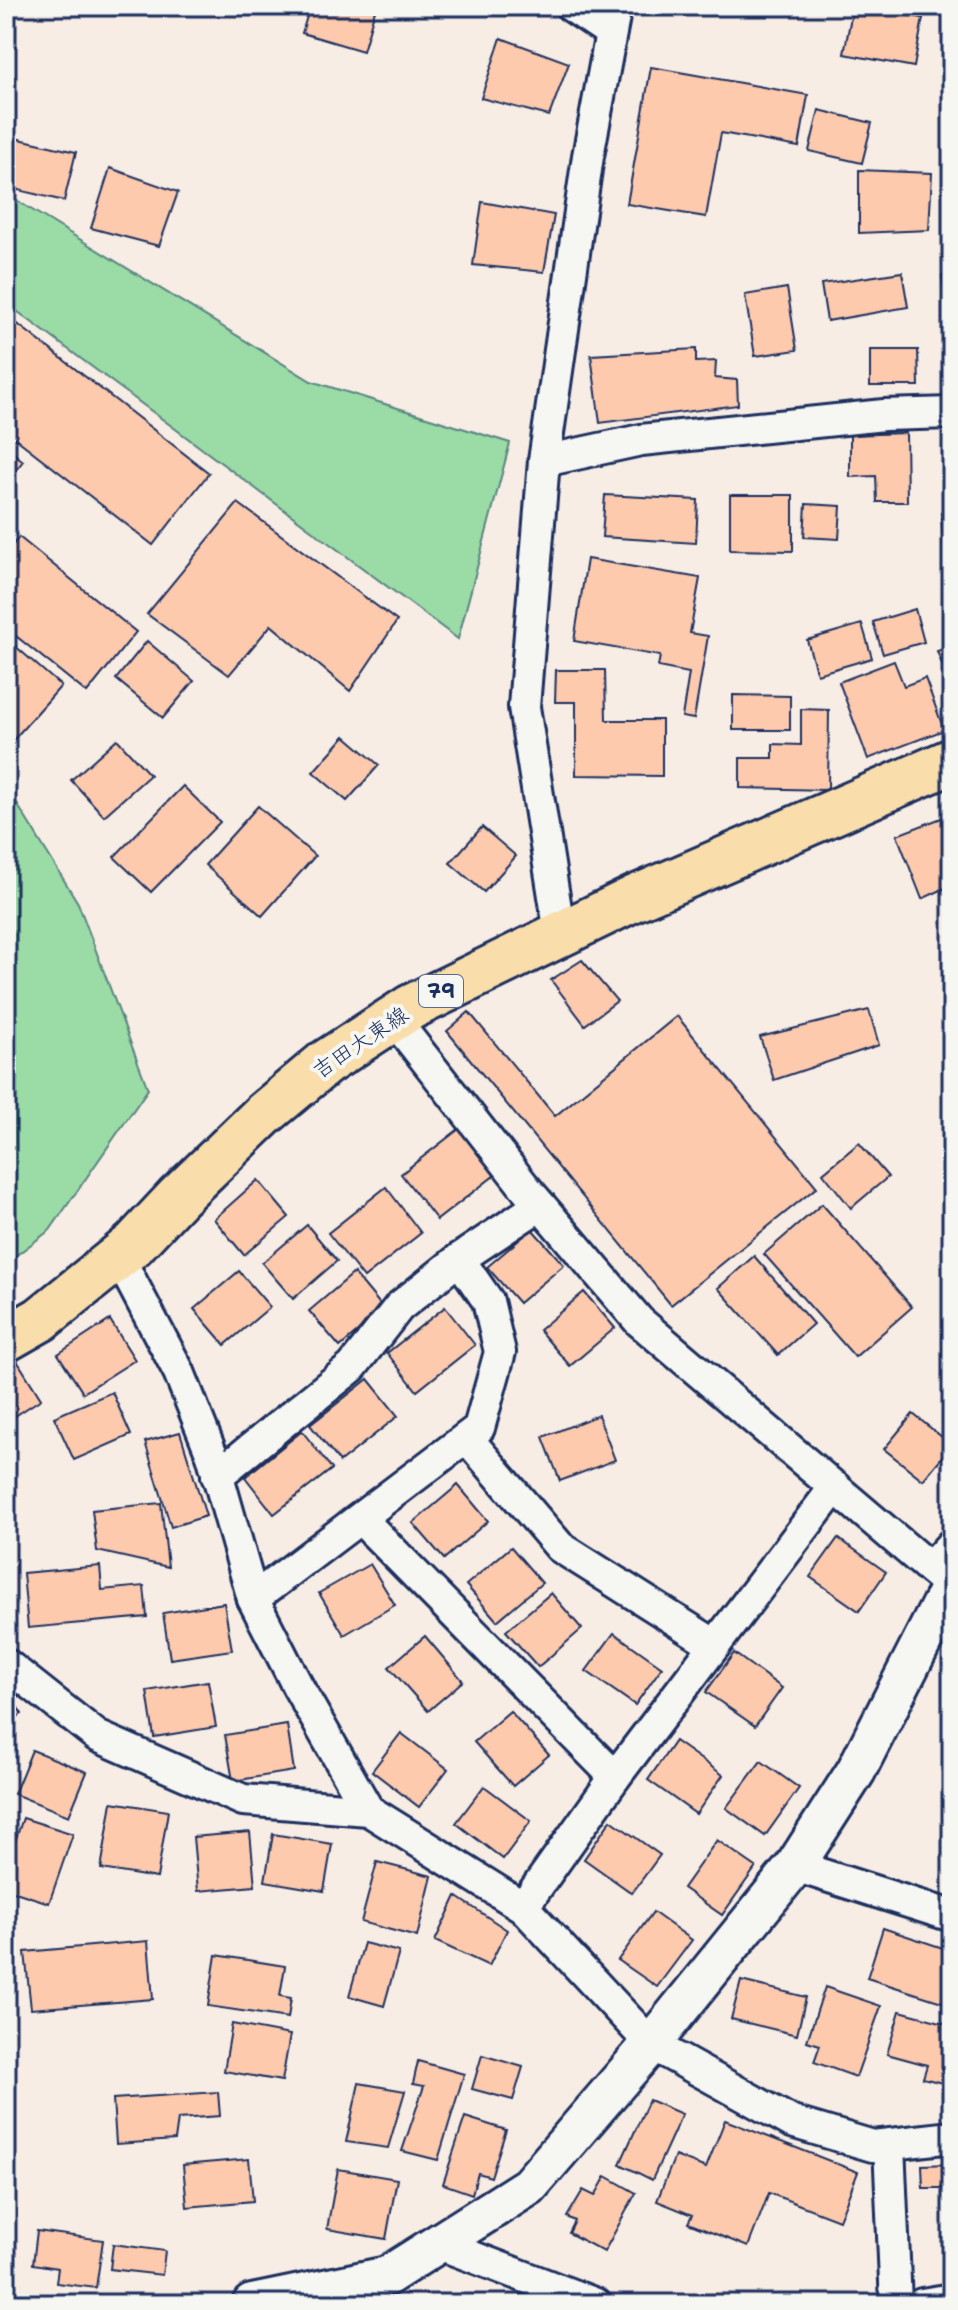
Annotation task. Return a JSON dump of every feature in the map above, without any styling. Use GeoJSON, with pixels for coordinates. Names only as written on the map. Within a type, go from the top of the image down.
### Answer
{"type":"FeatureCollection","features":[{"type":"Feature","properties":{"kind":"main road","name":"吉田大東線"},"geometry":{"type":"LineString","coordinates":[[6,1339],[41,1319],[134,1244],[264,1114],[325,1063],[393,1018],[471,976],[633,899],[952,761]]}},
{"type":"Feature","properties":{"kind":"street"},"geometry":{"type":"LineString","coordinates":[[560,934],[524,707],[544,461],[588,156],[613,19],[571,6]]}},
{"type":"Feature","properties":{"kind":"street"},"geometry":{"type":"LineString","coordinates":[[544,461],[641,440],[884,415],[952,413]]}},
{"type":"Feature","properties":{"kind":"street"},"geometry":{"type":"LineString","coordinates":[[393,1018],[540,1205],[639,1321],[944,1580]]}},
{"type":"Feature","properties":{"kind":"street"},"geometry":{"type":"LineString","coordinates":[[217,1476],[352,1367],[399,1307],[459,1259],[540,1205]]}},
{"type":"Feature","properties":{"kind":"street"},"geometry":{"type":"LineString","coordinates":[[118,1256],[179,1372],[212,1455],[253,1599],[297,1685],[368,1810]]}},
{"type":"Feature","properties":{"kind":"street"},"geometry":{"type":"LineString","coordinates":[[253,1599],[479,1428],[500,1352],[488,1301],[459,1259]]}},
{"type":"Feature","properties":{"kind":"street"},"geometry":{"type":"LineString","coordinates":[[467,1438],[560,1547],[715,1645]]}},
{"type":"Feature","properties":{"kind":"street"},"geometry":{"type":"LineString","coordinates":[[523,1907],[615,1777],[835,1487]]}},
{"type":"Feature","properties":{"kind":"street"},"geometry":{"type":"LineString","coordinates":[[361,1519],[615,1777]]}},
{"type":"Feature","properties":{"kind":"street"},"geometry":{"type":"LineString","coordinates":[[252,2304],[387,2276],[529,2186],[651,2044],[795,1866],[856,1771],[944,1580],[952,1544]]}},
{"type":"Feature","properties":{"kind":"street"},"geometry":{"type":"LineString","coordinates":[[6,1664],[97,1736],[243,1800],[368,1810],[523,1907],[651,2044],[792,2122],[873,2146],[952,2137]]}},
{"type":"Feature","properties":{"kind":"street"},"geometry":{"type":"LineString","coordinates":[[795,1866],[952,1916]]}},
{"type":"Feature","properties":{"kind":"street"},"geometry":{"type":"LineString","coordinates":[[889,2145],[896,2304]]}},
{"type":"Feature","properties":{"kind":"street"},"geometry":{"type":"LineString","coordinates":[[439,2244],[596,2304]]}},
{"type":"Feature","properties":{"kind":"street"},"geometry":{"type":"LineString","coordinates":[[922,2304],[952,2299]]}},
{"type":"Feature","properties":{"kind":"green space"},"geometry":{"type":"Polygon","coordinates":[[[6,194],[311,381],[510,443],[458,639],[6,303],[6,194]]]}},
{"type":"Feature","properties":{"kind":"green space"},"geometry":{"type":"Polygon","coordinates":[[[6,786],[78,903],[148,1089],[50,1230],[6,1263],[6,786]]]}},
{"type":"Feature","properties":{"kind":"building"},"geometry":{"type":"Polygon","coordinates":[[[310,6],[361,6],[375,10],[363,51],[302,33],[310,6]]]}},
{"type":"Feature","properties":{"kind":"building"},"geometry":{"type":"Polygon","coordinates":[[[853,6],[923,18],[914,67],[844,54],[853,6]]]}},
{"type":"Feature","properties":{"kind":"building"},"geometry":{"type":"Polygon","coordinates":[[[501,38],[569,63],[549,116],[481,98],[501,38]]]}},
{"type":"Feature","properties":{"kind":"building"},"geometry":{"type":"Polygon","coordinates":[[[651,67],[808,95],[799,147],[721,133],[706,217],[627,204],[651,67]]]}},
{"type":"Feature","properties":{"kind":"building"},"geometry":{"type":"Polygon","coordinates":[[[819,110],[872,123],[862,163],[809,151],[819,110]]]}},
{"type":"Feature","properties":{"kind":"building"},"geometry":{"type":"Polygon","coordinates":[[[6,136],[76,152],[64,201],[6,187],[6,136]]]}},
{"type":"Feature","properties":{"kind":"building"},"geometry":{"type":"Polygon","coordinates":[[[110,168],[178,192],[159,246],[91,228],[110,168]]]}},
{"type":"Feature","properties":{"kind":"building"},"geometry":{"type":"Polygon","coordinates":[[[859,170],[932,173],[929,230],[859,233],[859,170]]]}},
{"type":"Feature","properties":{"kind":"building"},"geometry":{"type":"Polygon","coordinates":[[[482,202],[554,215],[544,272],[473,265],[482,202]]]}},
{"type":"Feature","properties":{"kind":"building"},"geometry":{"type":"Polygon","coordinates":[[[902,272],[908,307],[827,321],[821,284],[902,272]]]}},
{"type":"Feature","properties":{"kind":"building"},"geometry":{"type":"Polygon","coordinates":[[[952,275],[952,323],[950,323],[942,276],[952,275]]]}},
{"type":"Feature","properties":{"kind":"building"},"geometry":{"type":"Polygon","coordinates":[[[787,288],[797,350],[755,356],[745,295],[787,288]]]}},
{"type":"Feature","properties":{"kind":"building"},"geometry":{"type":"Polygon","coordinates":[[[6,315],[209,473],[153,545],[6,431],[6,315]]]}},
{"type":"Feature","properties":{"kind":"building"},"geometry":{"type":"Polygon","coordinates":[[[696,349],[696,362],[716,361],[715,378],[737,380],[738,405],[600,423],[591,355],[696,349]]]}},
{"type":"Feature","properties":{"kind":"building"},"geometry":{"type":"Polygon","coordinates":[[[870,350],[918,350],[919,386],[870,386],[870,350]]]}},
{"type":"Feature","properties":{"kind":"building"},"geometry":{"type":"Polygon","coordinates":[[[906,433],[907,502],[877,502],[876,476],[850,477],[850,435],[906,433]]]}},
{"type":"Feature","properties":{"kind":"building"},"geometry":{"type":"Polygon","coordinates":[[[6,447],[23,461],[6,483],[6,447]]]}},
{"type":"Feature","properties":{"kind":"building"},"geometry":{"type":"Polygon","coordinates":[[[605,495],[698,500],[696,543],[602,537],[605,495]]]}},
{"type":"Feature","properties":{"kind":"building"},"geometry":{"type":"Polygon","coordinates":[[[730,495],[793,495],[793,551],[730,550],[730,495]]]}},
{"type":"Feature","properties":{"kind":"building"},"geometry":{"type":"Polygon","coordinates":[[[238,503],[397,621],[350,691],[271,625],[229,675],[147,614],[238,503]]]}},
{"type":"Feature","properties":{"kind":"building"},"geometry":{"type":"Polygon","coordinates":[[[806,504],[841,506],[839,539],[804,537],[806,504]]]}},
{"type":"Feature","properties":{"kind":"building"},"geometry":{"type":"Polygon","coordinates":[[[952,512],[952,563],[945,563],[941,513],[952,512]]]}},
{"type":"Feature","properties":{"kind":"building"},"geometry":{"type":"Polygon","coordinates":[[[19,537],[136,632],[87,693],[6,628],[6,553],[19,537]]]}},
{"type":"Feature","properties":{"kind":"building"},"geometry":{"type":"Polygon","coordinates":[[[587,559],[700,578],[690,633],[708,636],[694,719],[682,717],[689,673],[658,667],[660,656],[574,641],[587,559]]]}},
{"type":"Feature","properties":{"kind":"building"},"geometry":{"type":"Polygon","coordinates":[[[915,609],[924,642],[883,654],[873,622],[915,609]]]}},
{"type":"Feature","properties":{"kind":"building"},"geometry":{"type":"Polygon","coordinates":[[[862,624],[872,658],[817,674],[807,640],[862,624]]]}},
{"type":"Feature","properties":{"kind":"building"},"geometry":{"type":"Polygon","coordinates":[[[6,638],[61,686],[7,747],[6,746],[6,638]]]}},
{"type":"Feature","properties":{"kind":"building"},"geometry":{"type":"Polygon","coordinates":[[[147,641],[194,681],[163,718],[116,679],[147,641]]]}},
{"type":"Feature","properties":{"kind":"building"},"geometry":{"type":"Polygon","coordinates":[[[952,646],[952,690],[937,651],[952,646]]]}},
{"type":"Feature","properties":{"kind":"building"},"geometry":{"type":"Polygon","coordinates":[[[894,661],[904,686],[925,678],[944,730],[868,759],[839,682],[894,661]]]}},
{"type":"Feature","properties":{"kind":"building"},"geometry":{"type":"Polygon","coordinates":[[[556,670],[605,670],[606,720],[662,720],[662,776],[576,775],[576,702],[555,702],[556,670]]]}},
{"type":"Feature","properties":{"kind":"building"},"geometry":{"type":"Polygon","coordinates":[[[733,695],[790,696],[790,730],[733,730],[733,695]]]}},
{"type":"Feature","properties":{"kind":"building"},"geometry":{"type":"Polygon","coordinates":[[[801,709],[829,710],[828,790],[740,788],[740,758],[773,758],[773,744],[801,745],[801,709]]]}},
{"type":"Feature","properties":{"kind":"building"},"geometry":{"type":"Polygon","coordinates":[[[345,736],[379,765],[347,801],[313,772],[345,736]]]}},
{"type":"Feature","properties":{"kind":"building"},"geometry":{"type":"Polygon","coordinates":[[[117,739],[150,775],[104,816],[71,780],[117,739]]]}},
{"type":"Feature","properties":{"kind":"building"},"geometry":{"type":"Polygon","coordinates":[[[183,786],[220,822],[151,892],[114,857],[183,786]]]}},
{"type":"Feature","properties":{"kind":"building"},"geometry":{"type":"Polygon","coordinates":[[[258,806],[315,856],[262,916],[205,865],[258,806]]]}},
{"type":"Feature","properties":{"kind":"building"},"geometry":{"type":"Polygon","coordinates":[[[952,814],[952,885],[922,899],[897,835],[952,814]]]}},
{"type":"Feature","properties":{"kind":"building"},"geometry":{"type":"Polygon","coordinates":[[[482,827],[516,856],[484,892],[450,863],[482,827]]]}},
{"type":"Feature","properties":{"kind":"building"},"geometry":{"type":"Polygon","coordinates":[[[582,960],[617,1001],[585,1025],[551,980],[582,960]]]}},
{"type":"Feature","properties":{"kind":"building"},"geometry":{"type":"Polygon","coordinates":[[[869,1010],[879,1045],[774,1080],[760,1037],[869,1010]]]}},
{"type":"Feature","properties":{"kind":"building"},"geometry":{"type":"Polygon","coordinates":[[[469,1012],[555,1116],[677,1016],[817,1187],[671,1305],[447,1031],[469,1012]]]}},
{"type":"Feature","properties":{"kind":"building"},"geometry":{"type":"Polygon","coordinates":[[[459,1129],[495,1175],[437,1220],[401,1174],[459,1129]]]}},
{"type":"Feature","properties":{"kind":"building"},"geometry":{"type":"Polygon","coordinates":[[[859,1143],[888,1177],[851,1208],[823,1173],[859,1143]]]}},
{"type":"Feature","properties":{"kind":"building"},"geometry":{"type":"Polygon","coordinates":[[[258,1180],[289,1217],[244,1255],[214,1219],[258,1180]]]}},
{"type":"Feature","properties":{"kind":"building"},"geometry":{"type":"Polygon","coordinates":[[[386,1187],[421,1233],[364,1278],[328,1233],[386,1187]]]}},
{"type":"Feature","properties":{"kind":"building"},"geometry":{"type":"Polygon","coordinates":[[[822,1204],[912,1307],[855,1357],[764,1254],[822,1204]]]}},
{"type":"Feature","properties":{"kind":"building"},"geometry":{"type":"Polygon","coordinates":[[[307,1225],[337,1261],[293,1299],[262,1263],[307,1225]]]}},
{"type":"Feature","properties":{"kind":"building"},"geometry":{"type":"Polygon","coordinates":[[[532,1229],[564,1265],[519,1303],[487,1267],[532,1229]]]}},
{"type":"Feature","properties":{"kind":"building"},"geometry":{"type":"Polygon","coordinates":[[[754,1256],[813,1324],[778,1355],[718,1288],[754,1256]]]}},
{"type":"Feature","properties":{"kind":"building"},"geometry":{"type":"Polygon","coordinates":[[[239,1271],[270,1307],[225,1345],[194,1309],[239,1271]]]}},
{"type":"Feature","properties":{"kind":"building"},"geometry":{"type":"Polygon","coordinates":[[[354,1273],[384,1309],[340,1347],[309,1311],[354,1273]]]}},
{"type":"Feature","properties":{"kind":"building"},"geometry":{"type":"Polygon","coordinates":[[[584,1292],[615,1328],[570,1366],[539,1330],[584,1292]]]}},
{"type":"Feature","properties":{"kind":"building"},"geometry":{"type":"Polygon","coordinates":[[[445,1307],[475,1345],[417,1391],[387,1353],[445,1307]]]}},
{"type":"Feature","properties":{"kind":"building"},"geometry":{"type":"Polygon","coordinates":[[[110,1320],[135,1360],[83,1393],[58,1354],[110,1320]]]}},
{"type":"Feature","properties":{"kind":"building"},"geometry":{"type":"Polygon","coordinates":[[[16,1359],[41,1399],[6,1422],[6,1366],[16,1359]]]}},
{"type":"Feature","properties":{"kind":"building"},"geometry":{"type":"Polygon","coordinates":[[[368,1379],[398,1416],[340,1462],[310,1425],[368,1379]]]}},
{"type":"Feature","properties":{"kind":"building"},"geometry":{"type":"Polygon","coordinates":[[[112,1392],[131,1435],[74,1460],[54,1417],[112,1392]]]}},
{"type":"Feature","properties":{"kind":"building"},"geometry":{"type":"Polygon","coordinates":[[[913,1414],[952,1445],[923,1480],[884,1449],[913,1414]]]}},
{"type":"Feature","properties":{"kind":"building"},"geometry":{"type":"Polygon","coordinates":[[[598,1415],[615,1460],[560,1481],[543,1437],[598,1415]]]}},
{"type":"Feature","properties":{"kind":"building"},"geometry":{"type":"Polygon","coordinates":[[[302,1431],[332,1469],[274,1514],[245,1477],[302,1431]]]}},
{"type":"Feature","properties":{"kind":"building"},"geometry":{"type":"Polygon","coordinates":[[[180,1432],[206,1516],[171,1527],[145,1442],[180,1432]]]}},
{"type":"Feature","properties":{"kind":"building"},"geometry":{"type":"Polygon","coordinates":[[[458,1485],[488,1521],[444,1559],[413,1523],[458,1485]]]}},
{"type":"Feature","properties":{"kind":"building"},"geometry":{"type":"Polygon","coordinates":[[[161,1503],[168,1567],[97,1551],[92,1510],[161,1503]]]}},
{"type":"Feature","properties":{"kind":"building"},"geometry":{"type":"Polygon","coordinates":[[[838,1538],[886,1572],[859,1611],[810,1577],[838,1538]]]}},
{"type":"Feature","properties":{"kind":"building"},"geometry":{"type":"Polygon","coordinates":[[[511,1547],[542,1583],[497,1621],[466,1585],[511,1547]]]}},
{"type":"Feature","properties":{"kind":"building"},"geometry":{"type":"Polygon","coordinates":[[[370,1564],[395,1605],[344,1635],[319,1593],[370,1564]]]}},
{"type":"Feature","properties":{"kind":"building"},"geometry":{"type":"Polygon","coordinates":[[[100,1566],[102,1590],[144,1586],[147,1617],[28,1628],[23,1573],[100,1566]]]}},
{"type":"Feature","properties":{"kind":"building"},"geometry":{"type":"Polygon","coordinates":[[[551,1593],[582,1629],[538,1667],[506,1631],[551,1593]]]}},
{"type":"Feature","properties":{"kind":"building"},"geometry":{"type":"Polygon","coordinates":[[[224,1603],[232,1650],[170,1659],[163,1613],[224,1603]]]}},
{"type":"Feature","properties":{"kind":"building"},"geometry":{"type":"Polygon","coordinates":[[[614,1633],[662,1667],[635,1705],[586,1671],[614,1633]]]}},
{"type":"Feature","properties":{"kind":"building"},"geometry":{"type":"Polygon","coordinates":[[[425,1636],[463,1681],[428,1711],[389,1667],[425,1636]]]}},
{"type":"Feature","properties":{"kind":"building"},"geometry":{"type":"Polygon","coordinates":[[[734,1653],[782,1688],[755,1726],[706,1692],[734,1653]]]}},
{"type":"Feature","properties":{"kind":"building"},"geometry":{"type":"Polygon","coordinates":[[[208,1681],[216,1727],[154,1737],[147,1691],[208,1681]]]}},
{"type":"Feature","properties":{"kind":"building"},"geometry":{"type":"Polygon","coordinates":[[[6,1690],[22,1714],[6,1724],[6,1690]]]}},
{"type":"Feature","properties":{"kind":"building"},"geometry":{"type":"Polygon","coordinates":[[[510,1711],[549,1755],[513,1786],[474,1742],[510,1711]]]}},
{"type":"Feature","properties":{"kind":"building"},"geometry":{"type":"Polygon","coordinates":[[[287,1725],[294,1771],[233,1781],[225,1735],[287,1725]]]}},
{"type":"Feature","properties":{"kind":"building"},"geometry":{"type":"Polygon","coordinates":[[[401,1733],[448,1769],[419,1807],[372,1771],[401,1733]]]}},
{"type":"Feature","properties":{"kind":"building"},"geometry":{"type":"Polygon","coordinates":[[[675,1741],[723,1775],[696,1814],[648,1780],[675,1741]]]}},
{"type":"Feature","properties":{"kind":"building"},"geometry":{"type":"Polygon","coordinates":[[[32,1750],[87,1772],[69,1816],[14,1794],[32,1750]]]}},
{"type":"Feature","properties":{"kind":"building"},"geometry":{"type":"Polygon","coordinates":[[[761,1761],[799,1788],[765,1836],[726,1808],[761,1761]]]}},
{"type":"Feature","properties":{"kind":"building"},"geometry":{"type":"Polygon","coordinates":[[[484,1786],[531,1821],[503,1859],[456,1823],[484,1786]]]}},
{"type":"Feature","properties":{"kind":"building"},"geometry":{"type":"Polygon","coordinates":[[[112,1802],[168,1811],[157,1878],[101,1869],[112,1802]]]}},
{"type":"Feature","properties":{"kind":"building"},"geometry":{"type":"Polygon","coordinates":[[[23,1818],[73,1834],[49,1903],[6,1889],[6,1868],[23,1818]]]}},
{"type":"Feature","properties":{"kind":"building"},"geometry":{"type":"Polygon","coordinates":[[[611,1820],[660,1855],[632,1893],[584,1859],[611,1820]]]}},
{"type":"Feature","properties":{"kind":"building"},"geometry":{"type":"Polygon","coordinates":[[[250,1832],[255,1886],[198,1891],[193,1837],[250,1832]]]}},
{"type":"Feature","properties":{"kind":"building"},"geometry":{"type":"Polygon","coordinates":[[[273,1834],[332,1844],[324,1891],[265,1881],[273,1834]]]}},
{"type":"Feature","properties":{"kind":"building"},"geometry":{"type":"Polygon","coordinates":[[[717,1840],[756,1867],[722,1915],[683,1888],[717,1840]]]}},
{"type":"Feature","properties":{"kind":"building"},"geometry":{"type":"Polygon","coordinates":[[[377,1862],[432,1876],[417,1937],[361,1922],[377,1862]]]}},
{"type":"Feature","properties":{"kind":"building"},"geometry":{"type":"Polygon","coordinates":[[[456,1896],[507,1930],[489,1966],[435,1941],[456,1896]]]}},
{"type":"Feature","properties":{"kind":"building"},"geometry":{"type":"Polygon","coordinates":[[[653,1912],[692,1940],[657,1987],[618,1960],[653,1912]]]}},
{"type":"Feature","properties":{"kind":"building"},"geometry":{"type":"Polygon","coordinates":[[[883,1928],[952,1951],[952,1979],[945,2003],[867,1978],[883,1928]]]}},
{"type":"Feature","properties":{"kind":"building"},"geometry":{"type":"Polygon","coordinates":[[[148,1941],[153,1999],[31,2009],[25,1952],[148,1941]]]}},
{"type":"Feature","properties":{"kind":"building"},"geometry":{"type":"Polygon","coordinates":[[[364,1943],[399,1952],[384,2006],[349,1996],[364,1943]]]}},
{"type":"Feature","properties":{"kind":"building"},"geometry":{"type":"Polygon","coordinates":[[[216,1955],[285,1966],[280,1996],[291,1998],[288,2018],[208,2006],[216,1955]]]}},
{"type":"Feature","properties":{"kind":"building"},"geometry":{"type":"Polygon","coordinates":[[[741,1981],[806,1997],[797,2035],[731,2019],[741,1981]]]}},
{"type":"Feature","properties":{"kind":"building"},"geometry":{"type":"Polygon","coordinates":[[[825,1987],[881,2006],[856,2077],[814,2062],[820,2045],[807,2041],[825,1987]]]}},
{"type":"Feature","properties":{"kind":"building"},"geometry":{"type":"Polygon","coordinates":[[[900,2011],[952,2025],[952,2065],[946,2084],[923,2078],[927,2065],[887,2054],[900,2011]]]}},
{"type":"Feature","properties":{"kind":"building"},"geometry":{"type":"Polygon","coordinates":[[[232,2024],[290,2035],[282,2081],[224,2071],[232,2024]]]}},
{"type":"Feature","properties":{"kind":"building"},"geometry":{"type":"Polygon","coordinates":[[[482,2055],[523,2067],[513,2100],[472,2089],[482,2055]]]}},
{"type":"Feature","properties":{"kind":"building"},"geometry":{"type":"Polygon","coordinates":[[[418,2061],[464,2074],[438,2160],[402,2151],[424,2086],[413,2084],[418,2061]]]}},
{"type":"Feature","properties":{"kind":"building"},"geometry":{"type":"Polygon","coordinates":[[[359,2083],[405,2091],[388,2148],[346,2142],[359,2083]]]}},
{"type":"Feature","properties":{"kind":"building"},"geometry":{"type":"Polygon","coordinates":[[[218,2092],[220,2116],[178,2119],[175,2140],[116,2144],[113,2099],[218,2092]]]}},
{"type":"Feature","properties":{"kind":"building"},"geometry":{"type":"Polygon","coordinates":[[[649,2100],[682,2114],[652,2180],[620,2164],[649,2100]]]}},
{"type":"Feature","properties":{"kind":"building"},"geometry":{"type":"Polygon","coordinates":[[[465,2117],[506,2130],[491,2177],[478,2173],[472,2194],[443,2184],[465,2117]]]}},
{"type":"Feature","properties":{"kind":"building"},"geometry":{"type":"Polygon","coordinates":[[[725,2120],[858,2172],[839,2220],[769,2193],[748,2247],[688,2223],[692,2215],[657,2201],[675,2156],[706,2168],[725,2120]]]}},
{"type":"Feature","properties":{"kind":"building"},"geometry":{"type":"Polygon","coordinates":[[[249,2159],[253,2201],[187,2207],[183,2165],[249,2159]]]}},
{"type":"Feature","properties":{"kind":"building"},"geometry":{"type":"Polygon","coordinates":[[[952,2164],[952,2188],[923,2188],[922,2165],[952,2164]]]}},
{"type":"Feature","properties":{"kind":"building"},"geometry":{"type":"Polygon","coordinates":[[[338,2169],[397,2179],[386,2239],[327,2229],[338,2169]]]}},
{"type":"Feature","properties":{"kind":"building"},"geometry":{"type":"Polygon","coordinates":[[[606,2176],[636,2193],[604,2252],[569,2233],[575,2221],[567,2217],[583,2190],[595,2196],[606,2176]]]}},
{"type":"Feature","properties":{"kind":"building"},"geometry":{"type":"Polygon","coordinates":[[[37,2231],[103,2240],[96,2288],[56,2283],[58,2268],[33,2264],[37,2231]]]}},
{"type":"Feature","properties":{"kind":"building"},"geometry":{"type":"Polygon","coordinates":[[[113,2244],[165,2251],[162,2275],[110,2269],[113,2244]]]}}]}
